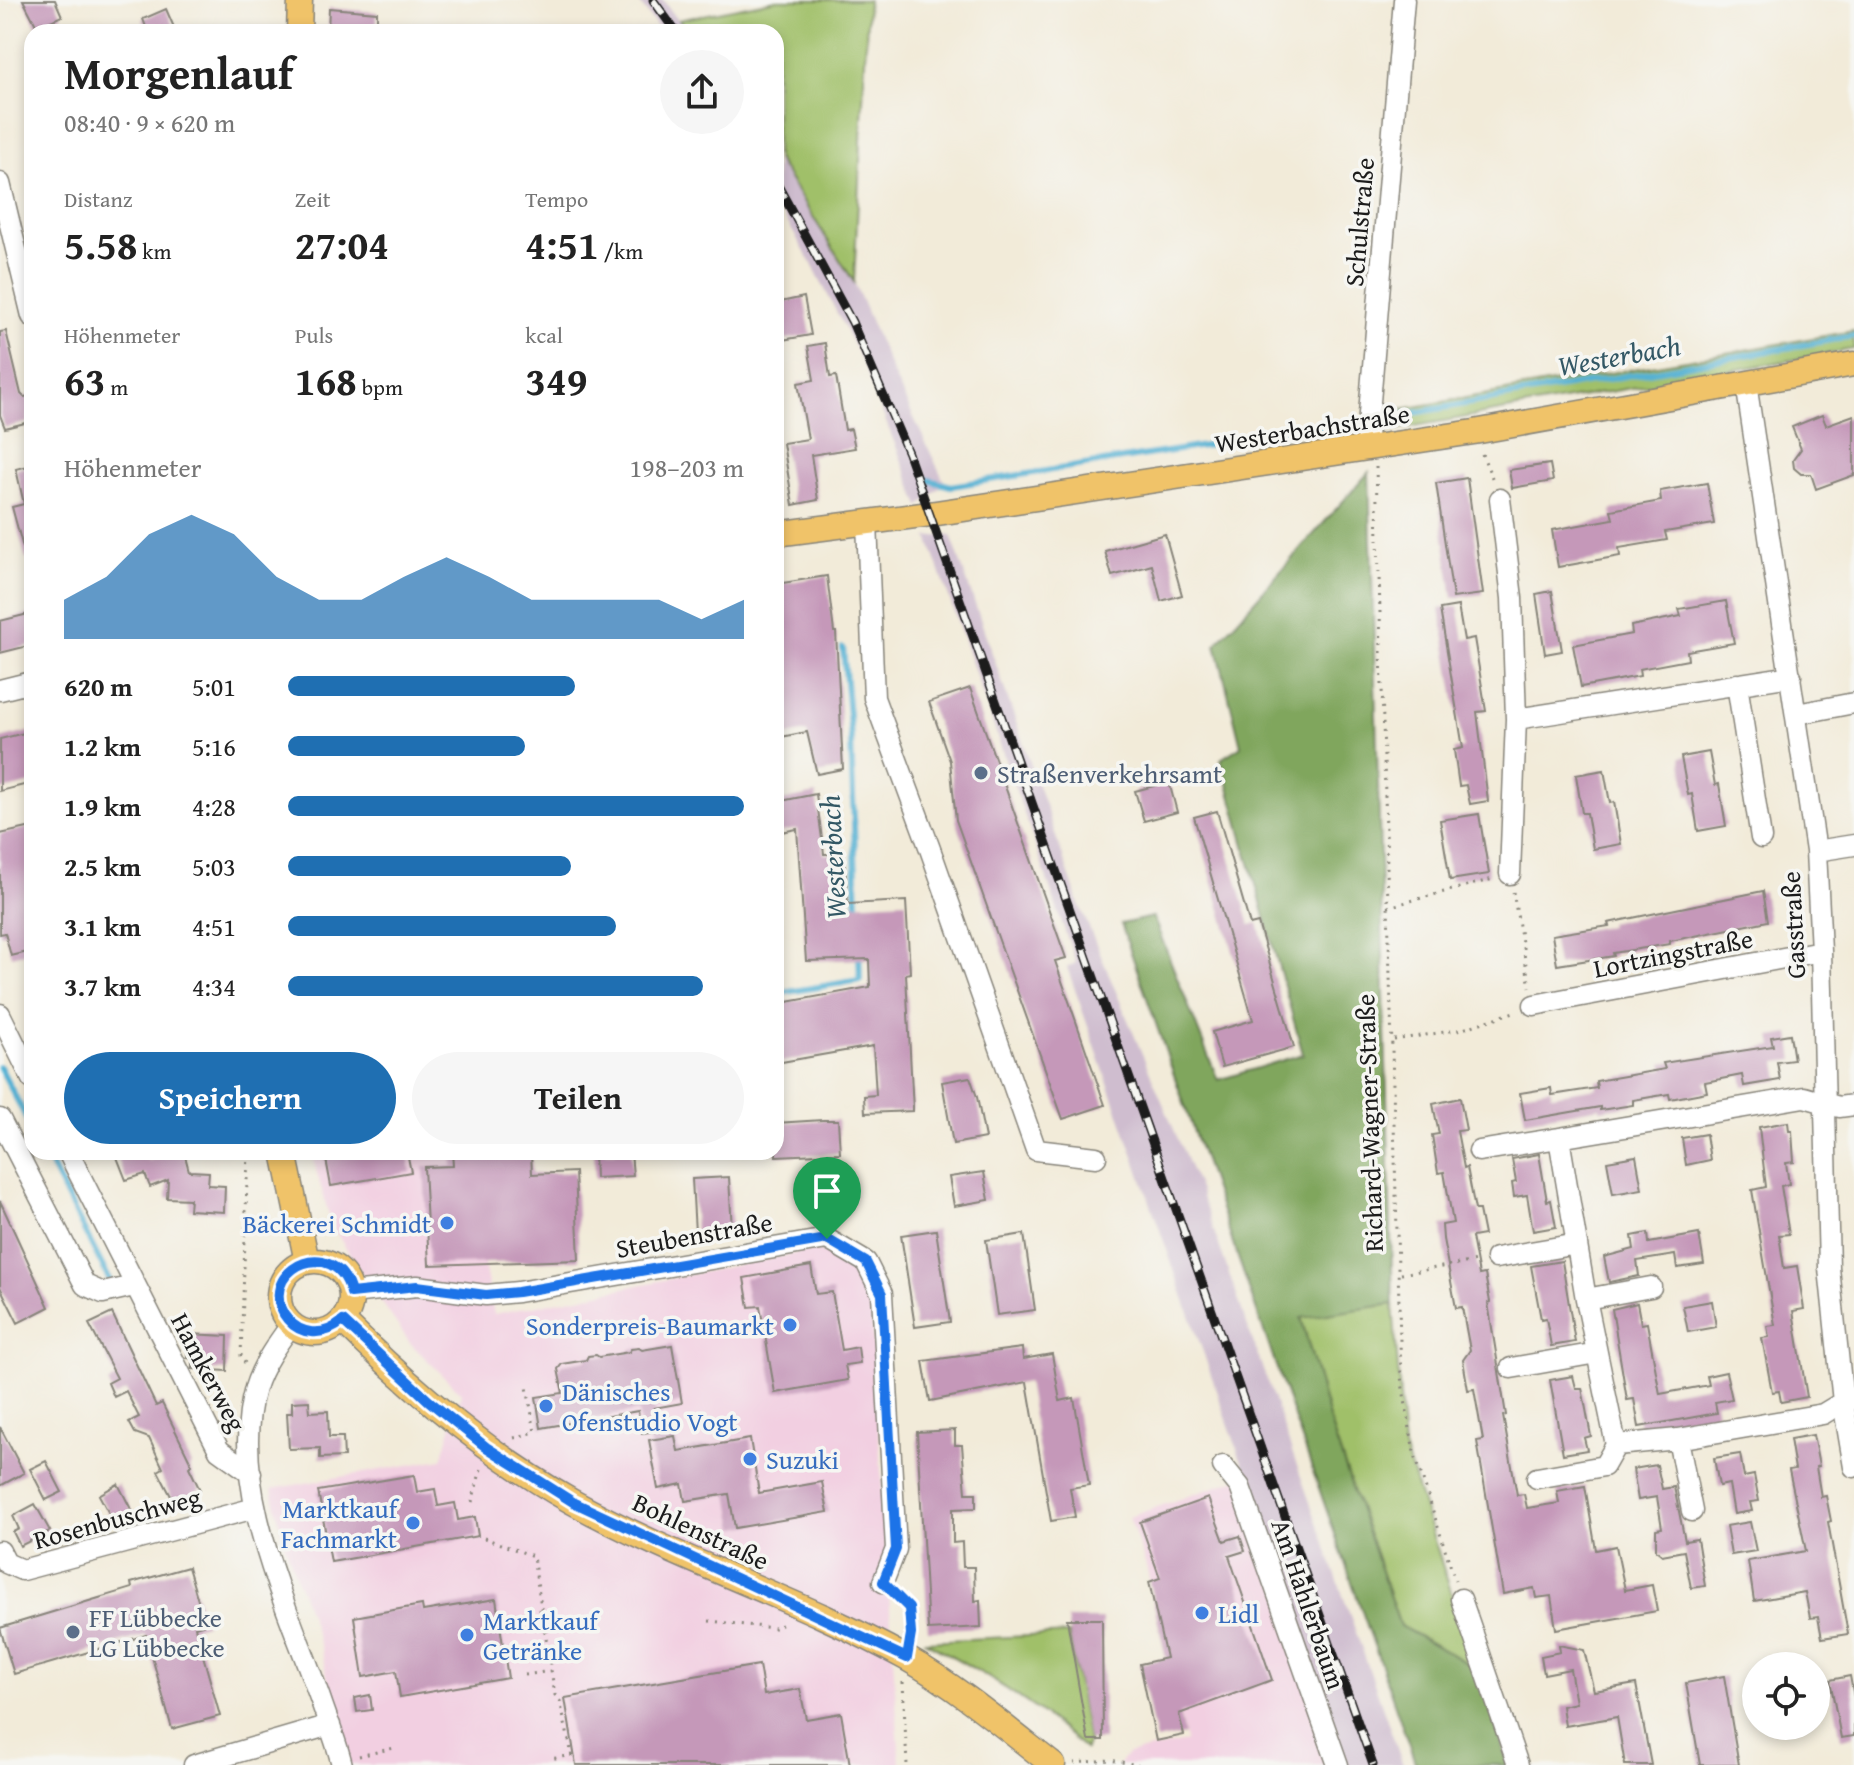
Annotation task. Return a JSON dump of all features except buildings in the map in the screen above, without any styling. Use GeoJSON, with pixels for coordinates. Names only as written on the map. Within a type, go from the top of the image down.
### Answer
{"type":"FeatureCollection","features":[{"type":"Feature","properties":{"kind":"main road"},"geometry":{"type":"LineString","coordinates":[[299,24],[300,0]]}},
{"type":"Feature","properties":{"kind":"main road","name":"Westerbachstraße"},"geometry":{"type":"LineString","coordinates":[[784,533],[1371,456],[1854,364]]}},
{"type":"Feature","properties":{"kind":"main road"},"geometry":{"type":"LineString","coordinates":[[286,1160],[307,1262]]}},
{"type":"Feature","properties":{"kind":"main road"},"geometry":{"type":"LineString","coordinates":[[317,1261],[336,1268],[343,1274],[351,1293],[348,1313],[343,1321],[323,1333],[312,1334],[291,1325],[280,1306],[282,1283],[288,1274],[307,1262],[317,1261]]}},
{"type":"Feature","properties":{"kind":"main road","name":"Bohlenstraße"},"geometry":{"type":"LineString","coordinates":[[343,1321],[429,1401],[486,1447],[573,1502],[907,1658],[1061,1764]]}},
{"type":"Feature","properties":{"kind":"street","name":"Schulstraße"},"geometry":{"type":"LineString","coordinates":[[1371,456],[1404,0]]}},
{"type":"Feature","properties":{"kind":"street"},"geometry":{"type":"LineString","coordinates":[[0,183],[24,283]]}},
{"type":"Feature","properties":{"kind":"street","name":"Gasstraße"},"geometry":{"type":"LineString","coordinates":[[1746,383],[1816,851],[1829,1268],[1849,1399],[1854,1467]]}},
{"type":"Feature","properties":{"kind":"street"},"geometry":{"type":"LineString","coordinates":[[1500,499],[1512,598],[1516,719],[1510,874]]}},
{"type":"Feature","properties":{"kind":"street"},"geometry":{"type":"LineString","coordinates":[[867,522],[874,698],[1036,1150],[1096,1157]]}},
{"type":"Feature","properties":{"kind":"street"},"geometry":{"type":"LineString","coordinates":[[1516,719],[1791,676]]}},
{"type":"Feature","properties":{"kind":"street"},"geometry":{"type":"LineString","coordinates":[[0,690],[24,684]]}},
{"type":"Feature","properties":{"kind":"street"},"geometry":{"type":"LineString","coordinates":[[1737,684],[1761,838]]}},
{"type":"Feature","properties":{"kind":"street"},"geometry":{"type":"LineString","coordinates":[[1797,714],[1854,703]]}},
{"type":"Feature","properties":{"kind":"street"},"geometry":{"type":"LineString","coordinates":[[1816,851],[1854,845]]}},
{"type":"Feature","properties":{"kind":"street","name":"Lortzingstraße"},"geometry":{"type":"LineString","coordinates":[[1534,1005],[1821,951]]}},
{"type":"Feature","properties":{"kind":"street"},"geometry":{"type":"LineString","coordinates":[[0,1014],[24,1063]]}},
{"type":"Feature","properties":{"kind":"street"},"geometry":{"type":"LineString","coordinates":[[1479,1151],[1804,1097],[1839,1107],[1854,1105]]}},
{"type":"Feature","properties":{"kind":"street"},"geometry":{"type":"LineString","coordinates":[[0,1119],[85,1285],[103,1293],[134,1286]]}},
{"type":"Feature","properties":{"kind":"street"},"geometry":{"type":"LineString","coordinates":[[1537,1478],[1604,1466],[1616,1445],[1586,1299],[1559,1138]]}},
{"type":"Feature","properties":{"kind":"street","name":"Hamkerweg"},"geometry":{"type":"LineString","coordinates":[[72,1160],[219,1450],[251,1473]]}},
{"type":"Feature","properties":{"kind":"street","name":"Steubenstraße"},"geometry":{"type":"LineString","coordinates":[[351,1293],[417,1286],[486,1295],[518,1292],[827,1239],[866,1262],[882,1294],[896,1549],[883,1582]]}},
{"type":"Feature","properties":{"kind":"street"},"geometry":{"type":"LineString","coordinates":[[1496,1258],[1577,1244]]}},
{"type":"Feature","properties":{"kind":"street"},"geometry":{"type":"LineString","coordinates":[[1586,1299],[1651,1287]]}},
{"type":"Feature","properties":{"kind":"street"},"geometry":{"type":"LineString","coordinates":[[291,1325],[276,1346],[255,1387],[248,1424],[255,1508],[274,1573],[341,1762]]}},
{"type":"Feature","properties":{"kind":"street"},"geometry":{"type":"LineString","coordinates":[[1511,1368],[1597,1353]]}},
{"type":"Feature","properties":{"kind":"street"},"geometry":{"type":"LineString","coordinates":[[1616,1445],[1678,1439],[1823,1414],[1849,1399]]}},
{"type":"Feature","properties":{"kind":"street"},"geometry":{"type":"LineString","coordinates":[[1678,1439],[1692,1511]]}},
{"type":"Feature","properties":{"kind":"street","name":"Am Hahlerbaum"},"geometry":{"type":"LineString","coordinates":[[1223,1466],[1240,1487],[1338,1765]]}},
{"type":"Feature","properties":{"kind":"street","name":"Rosenbuschweg"},"geometry":{"type":"LineString","coordinates":[[0,1551],[6,1563],[22,1570],[255,1508]]}},
{"type":"Feature","properties":{"kind":"street"},"geometry":{"type":"LineString","coordinates":[[1461,1599],[1518,1765]]}},
{"type":"Feature","properties":{"kind":"street"},"geometry":{"type":"LineString","coordinates":[[194,1765],[330,1725]]}},
{"type":"Feature","properties":{"kind":"path"},"geometry":{"type":"LineString","coordinates":[[1480,448],[1500,499]]}},
{"type":"Feature","properties":{"kind":"path","name":"Richard-Wagner-Straße"},"geometry":{"type":"LineString","coordinates":[[1371,456],[1401,1377],[1414,1452],[1461,1599]]}},
{"type":"Feature","properties":{"kind":"path"},"geometry":{"type":"LineString","coordinates":[[1388,907],[1510,874],[1534,1005],[1463,1029],[1392,1040]]}},
{"type":"Feature","properties":{"kind":"path"},"geometry":{"type":"LineString","coordinates":[[248,1160],[241,1356],[255,1387]]}},
{"type":"Feature","properties":{"kind":"path"},"geometry":{"type":"LineString","coordinates":[[1399,1274],[1496,1258]]}},
{"type":"Feature","properties":{"kind":"path"},"geometry":{"type":"LineString","coordinates":[[472,1502],[486,1447],[535,1432],[527,1387]]}},
{"type":"Feature","properties":{"kind":"path"},"geometry":{"type":"LineString","coordinates":[[484,1538],[533,1556],[551,1671],[573,1765]]}},
{"type":"Feature","properties":{"kind":"path"},"geometry":{"type":"LineString","coordinates":[[883,1582],[909,1608],[911,1634],[902,1683],[907,1765]]}},
{"type":"Feature","properties":{"kind":"path"},"geometry":{"type":"LineString","coordinates":[[515,1614],[541,1610]]}},
{"type":"Feature","properties":{"kind":"path"},"geometry":{"type":"LineString","coordinates":[[709,1621],[774,1628],[815,1614]]}},
{"type":"Feature","properties":{"kind":"path"},"geometry":{"type":"LineString","coordinates":[[525,1675],[551,1671]]}},
{"type":"Feature","properties":{"kind":"path"},"geometry":{"type":"LineString","coordinates":[[341,1762],[394,1748]]}},
{"type":"Feature","properties":{"kind":"path"},"geometry":{"type":"LineString","coordinates":[[550,1759],[572,1755]]}},
{"type":"Feature","properties":{"kind":"path"},"geometry":{"type":"LineString","coordinates":[[1061,1764],[1110,1760],[1138,1765]]}},
{"type":"Feature","properties":{"kind":"shaded area"},"geometry":{"type":"Polygon","coordinates":[[[637,0],[663,0],[681,24],[655,24],[637,0]]]}},
{"type":"Feature","properties":{"kind":"shaded area"},"geometry":{"type":"Polygon","coordinates":[[[784,171],[854,282],[892,372],[945,483],[920,506],[862,362],[784,217],[784,171]]]}},
{"type":"Feature","properties":{"kind":"shaded area"},"geometry":{"type":"Polygon","coordinates":[[[951,535],[1080,906],[1199,1189],[1403,1765],[1349,1765],[1067,967],[1076,963],[928,537],[951,535]]]}},
{"type":"Feature","properties":{"kind":"shaded area"},"geometry":{"type":"Polygon","coordinates":[[[313,1160],[478,1160],[484,1264],[494,1314],[814,1250],[846,1259],[870,1299],[900,1765],[346,1765],[321,1648],[283,1539],[272,1489],[442,1459],[461,1393],[410,1343],[332,1226],[313,1160]]]}},
{"type":"Feature","properties":{"kind":"shaded area"},"geometry":{"type":"Polygon","coordinates":[[[1246,1476],[1349,1765],[1118,1765],[1128,1754],[1186,1742],[1146,1566],[1129,1517],[1246,1476]]]}},
{"type":"Feature","properties":{"kind":"green space"},"geometry":{"type":"Polygon","coordinates":[[[777,0],[868,0],[854,282],[784,171],[784,24],[682,24],[679,20],[777,0]]]}},
{"type":"Feature","properties":{"kind":"green space"},"geometry":{"type":"Polygon","coordinates":[[[1854,331],[1854,349],[1387,431],[1379,413],[1854,331]]]}},
{"type":"Feature","properties":{"kind":"green space"},"geometry":{"type":"Polygon","coordinates":[[[1369,472],[1393,1304],[1301,1318],[1332,1429],[1400,1626],[1476,1668],[1509,1765],[1416,1765],[1121,924],[1153,917],[1218,1080],[1303,1054],[1221,759],[1241,746],[1216,644],[1369,472]]]}},
{"type":"Feature","properties":{"kind":"green space"},"geometry":{"type":"Polygon","coordinates":[[[1393,1304],[1404,1448],[1476,1668],[1400,1626],[1332,1429],[1301,1317],[1393,1304]]]}},
{"type":"Feature","properties":{"kind":"green space"},"geometry":{"type":"Polygon","coordinates":[[[1069,1634],[1088,1740],[1085,1749],[1008,1690],[925,1641],[1069,1634]]]}},
{"type":"Feature","properties":{"kind":"waterway","name":"Westerbach"},"geometry":{"type":"LineString","coordinates":[[1391,417],[1854,336]]}},
{"type":"Feature","properties":{"kind":"waterway","name":"Westerbach"},"geometry":{"type":"LineString","coordinates":[[928,480],[951,486],[1355,422]]}},
{"type":"Feature","properties":{"kind":"waterway","name":"Westerbach"},"geometry":{"type":"LineString","coordinates":[[843,648],[851,739],[857,910]]}},
{"type":"Feature","properties":{"kind":"waterway","name":"Westerbach"},"geometry":{"type":"LineString","coordinates":[[784,993],[860,980],[859,953]]}},
{"type":"Feature","properties":{"kind":"waterway","name":"Westerbach"},"geometry":{"type":"LineString","coordinates":[[0,1067],[24,1114]]}},
{"type":"Feature","properties":{"kind":"waterway","name":"Westerbach"},"geometry":{"type":"LineString","coordinates":[[48,1160],[109,1279]]}},
{"type":"Feature","properties":{"kind":"railway"},"geometry":{"type":"LineString","coordinates":[[653,0],[670,24]]}},
{"type":"Feature","properties":{"kind":"railway"},"geometry":{"type":"LineString","coordinates":[[784,197],[852,322],[908,453],[1373,1765]]}},
{"type":"Feature","properties":{"kind":"place","name":"Straßenverkehrsamt"},"geometry":{"type":"Point","coordinates":[981,773]}},
{"type":"Feature","properties":{"kind":"place","name":"Bäckerei Schmidt"},"geometry":{"type":"Point","coordinates":[447,1223]}},
{"type":"Feature","properties":{"kind":"place","name":"Sonderpreis-Baumarkt"},"geometry":{"type":"Point","coordinates":[790,1325]}},
{"type":"Feature","properties":{"kind":"place","name":"Dänisches Ofenstudio Vogt"},"geometry":{"type":"Point","coordinates":[546,1406]}},
{"type":"Feature","properties":{"kind":"place","name":"Suzuki"},"geometry":{"type":"Point","coordinates":[750,1459]}},
{"type":"Feature","properties":{"kind":"place","name":"Marktkauf Fachmarkt"},"geometry":{"type":"Point","coordinates":[413,1523]}},
{"type":"Feature","properties":{"kind":"place","name":"Lidl"},"geometry":{"type":"Point","coordinates":[1202,1613]}},
{"type":"Feature","properties":{"kind":"place","name":"FF Lübbecke LG Lübbecke"},"geometry":{"type":"Point","coordinates":[73,1632]}},
{"type":"Feature","properties":{"kind":"place","name":"Marktkauf Getränke"},"geometry":{"type":"Point","coordinates":[467,1635]}},
{"type":"Feature","properties":{"kind":"route"},"geometry":{"type":"LineString","coordinates":[[827,1239],[866,1262],[882,1294],[896,1549],[883,1582],[909,1608],[911,1634],[907,1658],[573,1502],[486,1447],[429,1401],[343,1321],[334,1329],[312,1334],[291,1325],[280,1306],[282,1283],[297,1266],[307,1262],[327,1263],[336,1268],[343,1274],[351,1293],[417,1286],[486,1295],[827,1239]]}}]}
